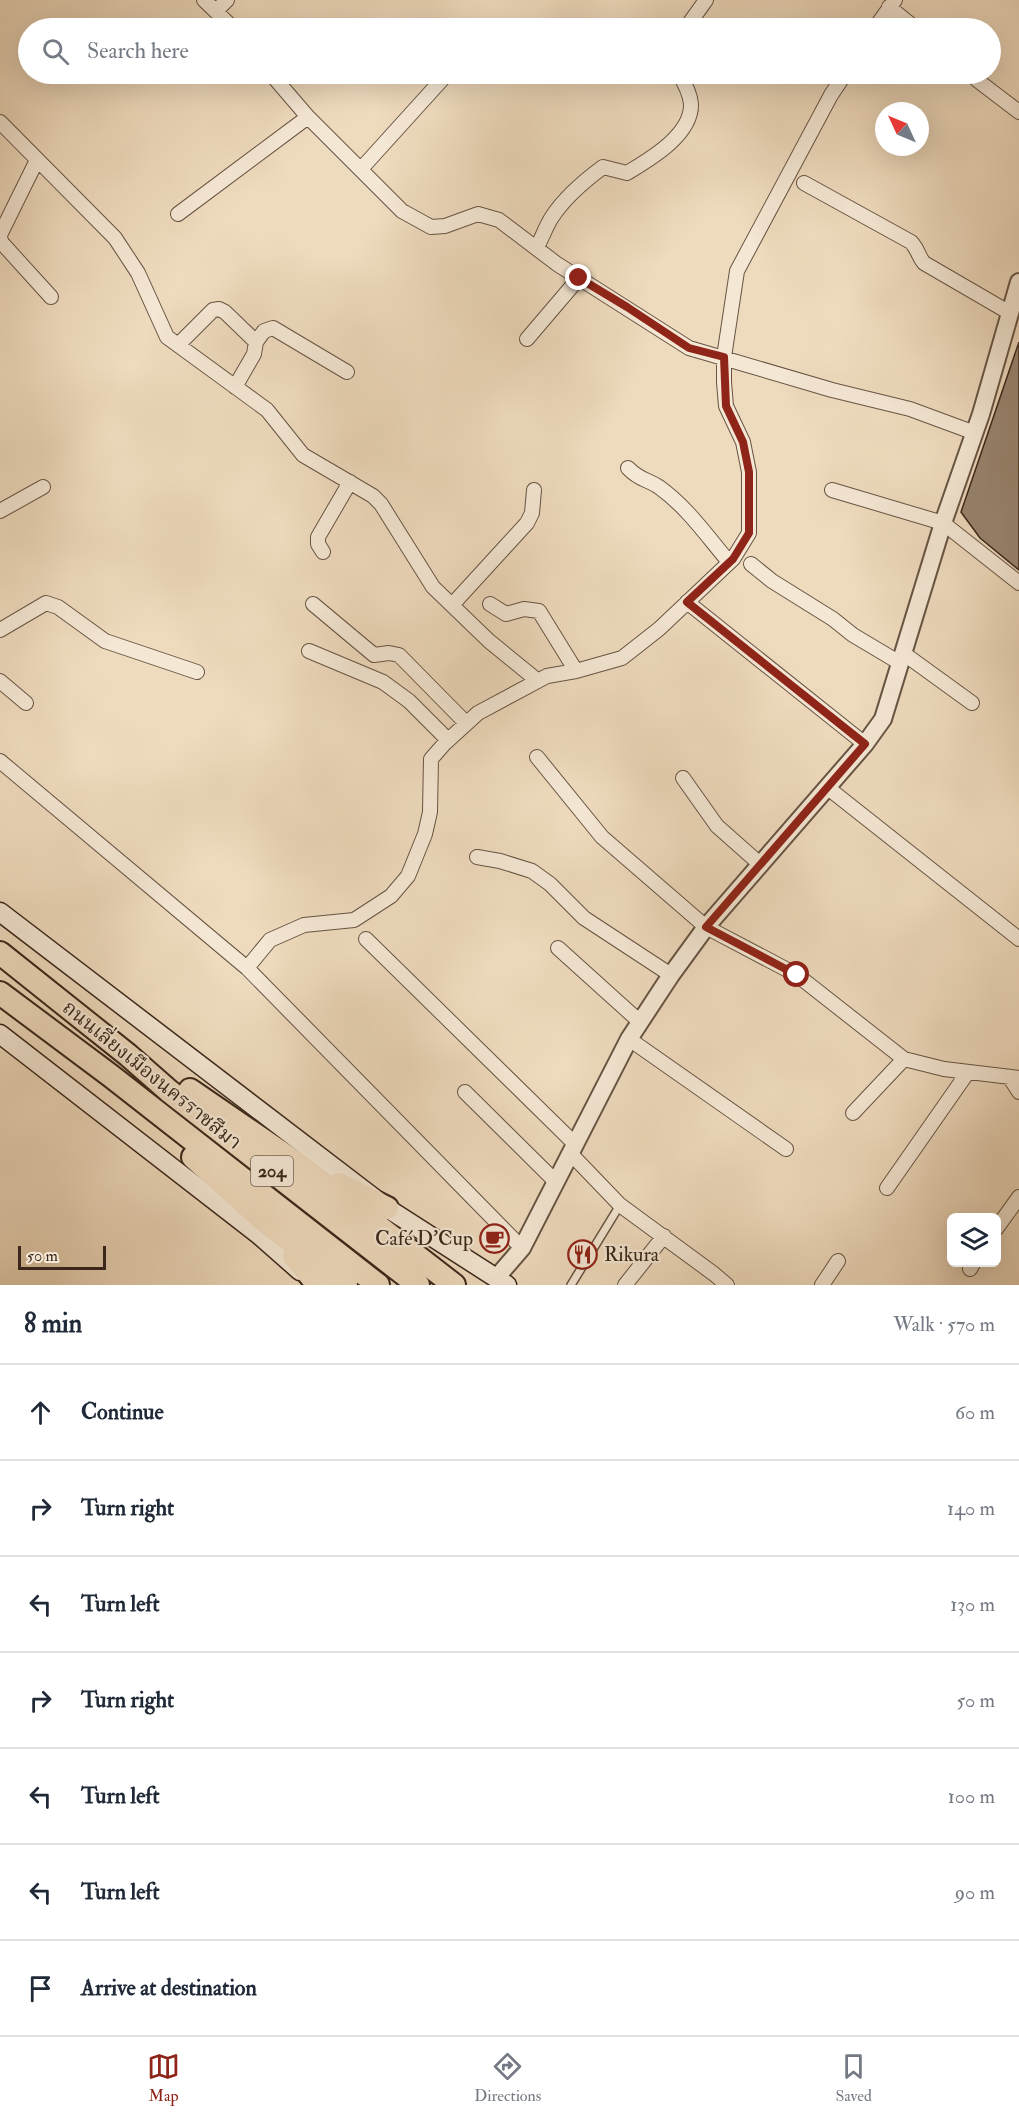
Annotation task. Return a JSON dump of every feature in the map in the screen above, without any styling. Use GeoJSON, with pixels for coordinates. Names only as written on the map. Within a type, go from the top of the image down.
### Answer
{"type":"FeatureCollection","features":[{"type":"Feature","properties":{"kind":"highway","name":"ถนนเลี่ยงเมืองนครราชสีมา"},"geometry":{"type":"LineString","coordinates":[[0,953],[128,1055],[169,1091],[418,1285]]}},
{"type":"Feature","properties":{"kind":"highway","name":"ถนนเลี่ยงเมืองนครราชสีมา"},"geometry":{"type":"LineString","coordinates":[[0,993],[111,1076],[378,1285]]}},
{"type":"Feature","properties":{"kind":"highway"},"geometry":{"type":"LineString","coordinates":[[128,1055],[174,1079],[295,1162],[454,1285]]}},
{"type":"Feature","properties":{"kind":"highway"},"geometry":{"type":"LineString","coordinates":[[111,1076],[162,1130],[263,1220],[346,1285]]}},
{"type":"Feature","properties":{"kind":"highway"},"geometry":{"type":"LineString","coordinates":[[295,1162],[387,1208]]}},
{"type":"Feature","properties":{"kind":"highway"},"geometry":{"type":"LineString","coordinates":[[263,1220],[318,1285]]}},
{"type":"Feature","properties":{"kind":"main road"},"geometry":{"type":"LineString","coordinates":[[0,912],[387,1208],[502,1281]]}},
{"type":"Feature","properties":{"kind":"main road"},"geometry":{"type":"LineString","coordinates":[[0,1034],[259,1235],[318,1285]]}},
{"type":"Feature","properties":{"kind":"street"},"geometry":{"type":"LineString","coordinates":[[204,0],[223,18]]}},
{"type":"Feature","properties":{"kind":"street"},"geometry":{"type":"LineString","coordinates":[[216,11],[227,0]]}},
{"type":"Feature","properties":{"kind":"street"},"geometry":{"type":"LineString","coordinates":[[693,18],[706,0]]}},
{"type":"Feature","properties":{"kind":"street"},"geometry":{"type":"LineString","coordinates":[[882,18],[892,4],[905,18]]}},
{"type":"Feature","properties":{"kind":"street"},"geometry":{"type":"LineString","coordinates":[[280,84],[308,117],[402,211],[431,227],[445,225],[478,214],[499,220],[557,264],[689,348],[832,390],[910,409],[975,433]]}},
{"type":"Feature","properties":{"kind":"street"},"geometry":{"type":"LineString","coordinates":[[362,170],[438,84]]}},
{"type":"Feature","properties":{"kind":"street"},"geometry":{"type":"LineString","coordinates":[[537,247],[552,217],[572,194],[603,167],[627,173],[668,146],[686,124],[691,104],[685,84]]}},
{"type":"Feature","properties":{"kind":"street"},"geometry":{"type":"LineString","coordinates":[[247,968],[270,940],[304,925],[354,920],[391,896],[408,876],[425,834],[430,812],[431,759],[466,723],[478,713],[547,676],[576,671],[622,658],[659,629],[733,559],[749,533],[749,472],[743,442],[726,406],[724,357],[737,272],[838,84]]}},
{"type":"Feature","properties":{"kind":"street"},"geometry":{"type":"LineString","coordinates":[[982,84],[1019,112]]}},
{"type":"Feature","properties":{"kind":"street"},"geometry":{"type":"LineString","coordinates":[[178,214],[308,117]]}},
{"type":"Feature","properties":{"kind":"street"},"geometry":{"type":"LineString","coordinates":[[0,122],[115,238],[138,273],[167,337],[267,410],[303,455],[373,496],[381,504],[433,587],[489,641],[538,681]]}},
{"type":"Feature","properties":{"kind":"street"},"geometry":{"type":"LineString","coordinates":[[37,160],[0,237],[2,243],[51,297]]}},
{"type":"Feature","properties":{"kind":"street"},"geometry":{"type":"LineString","coordinates":[[804,183],[911,242],[924,263],[1010,313]]}},
{"type":"Feature","properties":{"kind":"street"},"geometry":{"type":"LineString","coordinates":[[527,339],[579,278]]}},
{"type":"Feature","properties":{"kind":"street"},"geometry":{"type":"LineString","coordinates":[[502,1281],[522,1248],[629,1039],[671,975],[706,927],[828,788],[883,719],[943,523],[975,433],[1019,282]]}},
{"type":"Feature","properties":{"kind":"street"},"geometry":{"type":"LineString","coordinates":[[178,345],[213,310],[219,309],[256,342]]}},
{"type":"Feature","properties":{"kind":"street"},"geometry":{"type":"LineString","coordinates":[[235,387],[254,354],[256,342],[264,331],[273,328],[347,372]]}},
{"type":"Feature","properties":{"kind":"street"},"geometry":{"type":"LineString","coordinates":[[628,468],[637,477],[657,486],[691,515],[729,562]]}},
{"type":"Feature","properties":{"kind":"street"},"geometry":{"type":"LineString","coordinates":[[322,552],[318,544],[318,537],[350,482]]}},
{"type":"Feature","properties":{"kind":"street"},"geometry":{"type":"LineString","coordinates":[[0,511],[43,487]]}},
{"type":"Feature","properties":{"kind":"street"},"geometry":{"type":"LineString","coordinates":[[452,605],[527,523],[532,513],[534,489]]}},
{"type":"Feature","properties":{"kind":"street"},"geometry":{"type":"LineString","coordinates":[[832,490],[943,523],[1019,583]]}},
{"type":"Feature","properties":{"kind":"street"},"geometry":{"type":"LineString","coordinates":[[751,564],[772,581],[833,619],[853,635],[902,658],[972,703]]}},
{"type":"Feature","properties":{"kind":"street"},"geometry":{"type":"LineString","coordinates":[[687,602],[865,744]]}},
{"type":"Feature","properties":{"kind":"street"},"geometry":{"type":"LineString","coordinates":[[0,630],[46,603],[58,607],[105,641],[197,672]]}},
{"type":"Feature","properties":{"kind":"street"},"geometry":{"type":"LineString","coordinates":[[314,604],[374,655],[390,652],[399,655],[466,723]]}},
{"type":"Feature","properties":{"kind":"street"},"geometry":{"type":"LineString","coordinates":[[490,604],[506,614],[524,609],[539,611],[576,671]]}},
{"type":"Feature","properties":{"kind":"street"},"geometry":{"type":"LineString","coordinates":[[309,651],[383,681],[409,701],[448,740]]}},
{"type":"Feature","properties":{"kind":"street"},"geometry":{"type":"LineString","coordinates":[[0,681],[26,703]]}},
{"type":"Feature","properties":{"kind":"street"},"geometry":{"type":"LineString","coordinates":[[537,757],[602,837],[706,927],[797,975],[904,1059],[944,1069],[1015,1078],[1019,1092]]}},
{"type":"Feature","properties":{"kind":"street"},"geometry":{"type":"LineString","coordinates":[[1,766],[247,968],[522,1248]]}},
{"type":"Feature","properties":{"kind":"street"},"geometry":{"type":"LineString","coordinates":[[683,778],[717,826],[761,865]]}},
{"type":"Feature","properties":{"kind":"street"},"geometry":{"type":"LineString","coordinates":[[828,788],[1019,939]]}},
{"type":"Feature","properties":{"kind":"street"},"geometry":{"type":"LineString","coordinates":[[477,858],[500,861],[532,871],[550,884],[584,918],[671,975]]}},
{"type":"Feature","properties":{"kind":"street"},"geometry":{"type":"LineString","coordinates":[[366,939],[573,1149],[620,1205],[727,1285]]}},
{"type":"Feature","properties":{"kind":"street"},"geometry":{"type":"LineString","coordinates":[[558,948],[640,1022]]}},
{"type":"Feature","properties":{"kind":"street"},"geometry":{"type":"LineString","coordinates":[[629,1039],[786,1149]]}},
{"type":"Feature","properties":{"kind":"street"},"geometry":{"type":"LineString","coordinates":[[854,1113],[904,1059]]}},
{"type":"Feature","properties":{"kind":"street"},"geometry":{"type":"LineString","coordinates":[[887,1188],[968,1072]]}},
{"type":"Feature","properties":{"kind":"street"},"geometry":{"type":"LineString","coordinates":[[465,1092],[556,1182]]}},
{"type":"Feature","properties":{"kind":"street"},"geometry":{"type":"LineString","coordinates":[[1001,1222],[1019,1197]]}},
{"type":"Feature","properties":{"kind":"street"},"geometry":{"type":"LineString","coordinates":[[625,1285],[664,1236]]}},
{"type":"Feature","properties":{"kind":"street"},"geometry":{"type":"LineString","coordinates":[[822,1285],[838,1261]]}},
{"type":"Feature","properties":{"kind":"lane"},"geometry":{"type":"LineString","coordinates":[[571,1285],[620,1205]]}},
{"type":"Feature","properties":{"kind":"building"},"geometry":{"type":"Polygon","coordinates":[[[1019,342],[1019,570],[980,538],[961,512],[1019,342]]]}},
{"type":"Feature","properties":{"kind":"place","name":"Café D'Cup"},"geometry":{"type":"Point","coordinates":[494,1238]}},
{"type":"Feature","properties":{"kind":"place","name":"Rikura"},"geometry":{"type":"Point","coordinates":[583,1254]}},
{"type":"Feature","properties":{"kind":"route"},"geometry":{"type":"LineString","coordinates":[[579,278],[689,348],[724,357],[726,406],[743,442],[749,472],[749,533],[733,559],[687,602],[865,744],[706,927],[797,975]]}}]}
